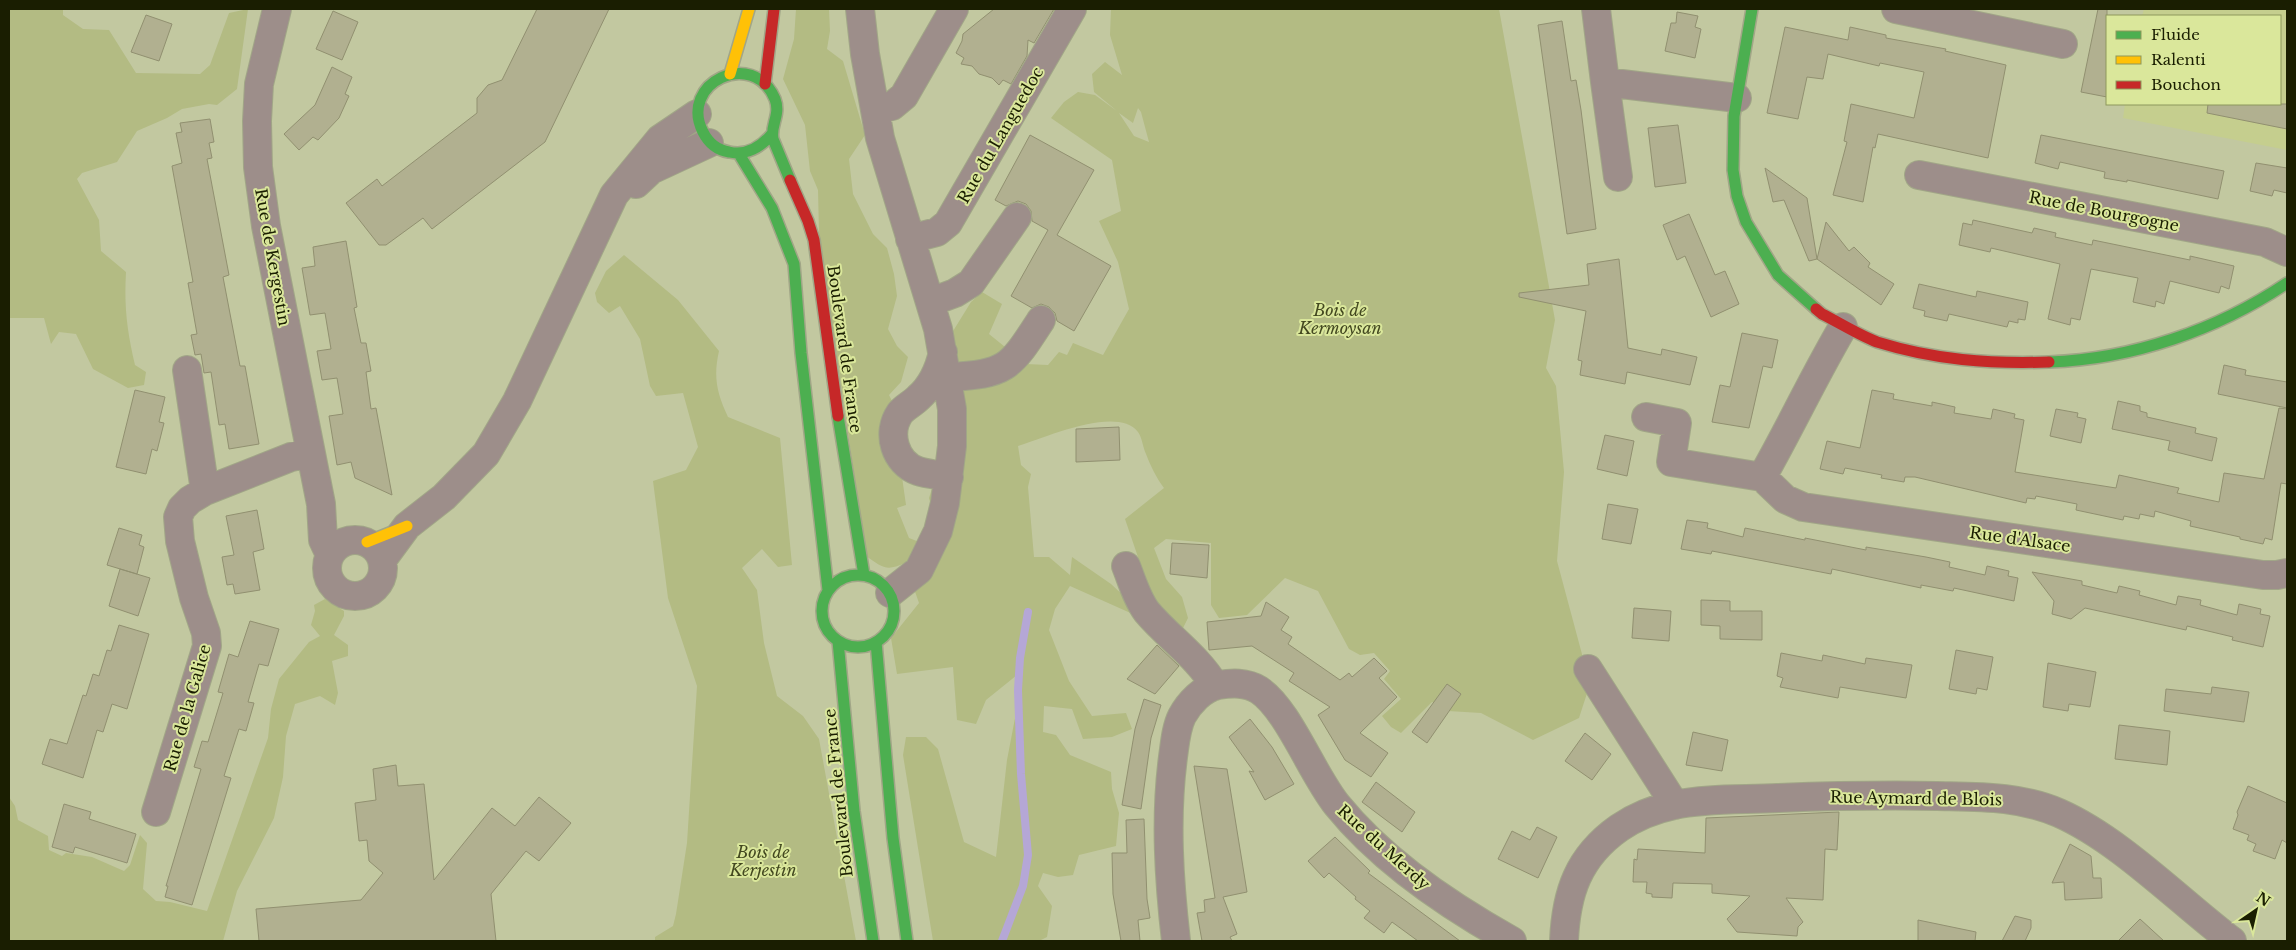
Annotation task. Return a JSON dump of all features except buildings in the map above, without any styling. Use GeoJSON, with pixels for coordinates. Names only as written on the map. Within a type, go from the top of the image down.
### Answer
{"type":"FeatureCollection","features":[{"type":"Feature","properties":{"kind":"main road"},"geometry":{"type":"LineString","coordinates":[[730,74],[749,9]]}},
{"type":"Feature","properties":{"kind":"main road"},"geometry":{"type":"LineString","coordinates":[[764,84],[774,9]]}},
{"type":"Feature","properties":{"kind":"main road"},"geometry":{"type":"LineString","coordinates":[[1752,9],[1737,98],[1732,160],[1738,196],[1745,221],[1768,262],[1782,280],[1807,304],[1843,327],[1890,346],[1950,359],[2015,364],[2067,360],[2125,352],[2179,337],[2235,314],[2287,283]]}},
{"type":"Feature","properties":{"kind":"main road"},"geometry":{"type":"LineString","coordinates":[[730,74],[748,74],[764,84],[772,92],[777,110],[777,122],[772,134],[755,150],[739,154],[725,152],[709,143],[702,133],[697,114],[702,94],[710,84],[720,77],[730,74]]}},
{"type":"Feature","properties":{"kind":"main road","name":"Boulevard de France"},"geometry":{"type":"LineString","coordinates":[[772,134],[812,229],[826,315],[840,436],[864,575]]}},
{"type":"Feature","properties":{"kind":"main road","name":"Boulevard de France"},"geometry":{"type":"LineString","coordinates":[[739,154],[772,208],[794,264],[801,353],[828,590],[823,602],[823,618],[828,631],[838,641],[854,811],[873,941]]}},
{"type":"Feature","properties":{"kind":"main road"},"geometry":{"type":"LineString","coordinates":[[828,590],[844,577],[864,575],[882,583],[890,593],[894,613],[892,625],[884,636],[876,642],[857,647],[838,641]]}},
{"type":"Feature","properties":{"kind":"main road"},"geometry":{"type":"LineString","coordinates":[[876,642],[893,838],[907,941]]}},
{"type":"Feature","properties":{"kind":"street","name":"Rue de Kergestin"},"geometry":{"type":"LineString","coordinates":[[277,9],[259,84],[257,121],[258,167],[266,226],[320,504],[323,540],[330,555],[327,567],[332,583],[337,589],[352,596],[368,593],[376,587],[384,569],[368,547]]}},
{"type":"Feature","properties":{"kind":"street"},"geometry":{"type":"LineString","coordinates":[[860,9],[875,110],[888,169],[931,302],[943,349],[950,388],[953,428],[945,503],[932,546],[919,570],[890,593]]}},
{"type":"Feature","properties":{"kind":"street"},"geometry":{"type":"LineString","coordinates":[[875,110],[892,106],[904,96],[954,9]]}},
{"type":"Feature","properties":{"kind":"street","name":"Rue du Languedoc"},"geometry":{"type":"LineString","coordinates":[[910,239],[937,232],[948,223],[1072,9]]}},
{"type":"Feature","properties":{"kind":"street"},"geometry":{"type":"LineString","coordinates":[[1596,9],[1618,177]]}},
{"type":"Feature","properties":{"kind":"street"},"geometry":{"type":"LineString","coordinates":[[1896,9],[2063,44]]}},
{"type":"Feature","properties":{"kind":"street"},"geometry":{"type":"LineString","coordinates":[[1606,82],[1737,98]]}},
{"type":"Feature","properties":{"kind":"street"},"geometry":{"type":"LineString","coordinates":[[330,555],[338,545],[368,547],[407,526],[462,481],[486,454],[517,401],[614,195],[660,139],[697,114]]}},
{"type":"Feature","properties":{"kind":"street"},"geometry":{"type":"LineString","coordinates":[[602,219],[621,197],[651,170],[709,143]]}},
{"type":"Feature","properties":{"kind":"street","name":"Rue de Bourgogne"},"geometry":{"type":"LineString","coordinates":[[1919,175],[2265,242],[2287,252]]}},
{"type":"Feature","properties":{"kind":"street"},"geometry":{"type":"LineString","coordinates":[[931,302],[954,293],[971,283],[1017,217]]}},
{"type":"Feature","properties":{"kind":"street"},"geometry":{"type":"LineString","coordinates":[[917,399],[931,396],[987,373],[1002,369],[1020,353],[1041,320]]}},
{"type":"Feature","properties":{"kind":"street"},"geometry":{"type":"LineString","coordinates":[[1646,417],[1677,423],[1671,462],[1762,477],[1843,327]]}},
{"type":"Feature","properties":{"kind":"street"},"geometry":{"type":"LineString","coordinates":[[943,349],[936,375],[931,385],[917,399],[906,406],[899,415],[892,435],[894,446],[900,457],[917,471],[948,477]]}},
{"type":"Feature","properties":{"kind":"street"},"geometry":{"type":"LineString","coordinates":[[187,370],[205,490]]}},
{"type":"Feature","properties":{"kind":"street","name":"Rue de la Galice"},"geometry":{"type":"LineString","coordinates":[[156,812],[207,646],[206,633],[188,576],[178,528],[178,517],[182,508],[190,500],[205,490],[291,457],[310,453]]}},
{"type":"Feature","properties":{"kind":"street","name":"Rue d'Alsace"},"geometry":{"type":"LineString","coordinates":[[1762,477],[1784,499],[1803,507],[2263,575],[2287,573]]}},
{"type":"Feature","properties":{"kind":"street"},"geometry":{"type":"LineString","coordinates":[[320,504],[368,547]]}},
{"type":"Feature","properties":{"kind":"street"},"geometry":{"type":"LineString","coordinates":[[1126,566],[1140,601],[1147,612],[1201,665],[1215,686]]}},
{"type":"Feature","properties":{"kind":"street"},"geometry":{"type":"LineString","coordinates":[[1588,669],[1675,805]]}},
{"type":"Feature","properties":{"kind":"street","name":"Rue du Merdy"},"geometry":{"type":"LineString","coordinates":[[1176,941],[1169,864],[1169,807],[1176,739],[1182,717],[1188,707],[1204,691],[1215,686],[1240,683],[1258,690],[1268,698],[1283,716],[1319,780],[1348,818],[1423,885],[1474,919],[1512,941]]}},
{"type":"Feature","properties":{"kind":"street","name":"Rue Aymard de Blois"},"geometry":{"type":"LineString","coordinates":[[1564,941],[1566,910],[1576,878],[1592,852],[1620,828],[1637,817],[1675,805],[1852,796],[1994,797],[2018,800],[2058,813],[2103,838],[2232,941]]}},
{"type":"Feature","properties":{"kind":"shaded area"},"geometry":{"type":"Polygon","coordinates":[[[2144,9],[2287,9],[2287,150],[2123,118],[2125,105],[2281,105],[2281,15],[2142,15],[2144,9]]]}},
{"type":"Feature","properties":{"kind":"green space"},"geometry":{"type":"Polygon","coordinates":[[[9,9],[63,9],[63,15],[83,29],[109,30],[136,73],[200,74],[210,65],[229,13],[248,9],[237,89],[217,105],[209,104],[182,109],[137,131],[117,162],[82,173],[77,179],[99,220],[101,251],[126,272],[125,297],[128,330],[135,365],[146,372],[144,385],[128,388],[93,369],[76,334],[59,332],[51,344],[44,318],[9,318],[9,9]]]}},
{"type":"Feature","properties":{"kind":"green space","name":"Bois de Kermoysan"},"geometry":{"type":"Polygon","coordinates":[[[796,9],[829,9],[830,31],[827,49],[843,61],[865,135],[849,159],[853,194],[873,234],[887,248],[894,274],[897,296],[888,329],[897,346],[908,357],[901,382],[889,395],[899,415],[901,470],[906,505],[897,508],[909,538],[937,549],[937,526],[929,498],[938,470],[950,336],[971,302],[982,292],[1002,304],[989,334],[1026,364],[1048,365],[1059,352],[1067,355],[1073,343],[1103,355],[1129,309],[1118,262],[1099,221],[1121,211],[1112,160],[1051,118],[1064,102],[1078,92],[1095,95],[1117,111],[1094,92],[1092,74],[1105,62],[1122,75],[1110,35],[1111,9],[1499,9],[1555,320],[1546,368],[1556,386],[1564,472],[1557,561],[1590,684],[1579,718],[1533,740],[1481,713],[1448,711],[1432,702],[1401,733],[1391,727],[1382,716],[1401,699],[1384,679],[1390,671],[1374,653],[1360,655],[1349,649],[1318,591],[1285,578],[1247,615],[1219,618],[1211,605],[1211,543],[1166,539],[1154,548],[1166,579],[1182,597],[1188,618],[1181,632],[1149,605],[1139,560],[1125,519],[1164,488],[1152,468],[1138,432],[1128,425],[1114,422],[1098,422],[1062,431],[1018,446],[1021,465],[1031,474],[1028,487],[1034,557],[1049,557],[1070,575],[1072,557],[1111,584],[1138,609],[1135,615],[1070,586],[1055,609],[1049,630],[1069,681],[1092,716],[1126,713],[1132,729],[1112,737],[1083,739],[1072,709],[1044,706],[1043,732],[1056,735],[1070,755],[1111,772],[1112,789],[1119,813],[1116,846],[1079,855],[1073,875],[1058,877],[1043,873],[1038,886],[1052,906],[1047,937],[1039,941],[933,941],[903,755],[906,737],[926,737],[938,749],[964,842],[996,857],[1007,760],[1016,713],[1017,675],[986,700],[976,724],[957,720],[953,667],[897,674],[891,638],[919,603],[905,563],[889,568],[876,563],[866,556],[819,233],[818,190],[810,171],[805,125],[783,79],[794,39],[796,9]],[[1138,108],[1133,123],[1119,113],[1134,136],[1149,142],[1141,112],[1138,108]]]}},
{"type":"Feature","properties":{"kind":"green space","name":"Bois de Kerjestin"},"geometry":{"type":"Polygon","coordinates":[[[624,255],[678,300],[719,351],[716,369],[717,385],[728,417],[780,438],[792,565],[778,567],[762,549],[742,568],[757,590],[764,643],[777,696],[803,716],[819,739],[856,941],[655,941],[655,937],[673,926],[676,914],[687,843],[697,686],[668,598],[653,481],[686,470],[698,447],[683,393],[656,396],[650,386],[640,339],[620,306],[609,313],[597,302],[595,293],[606,271],[624,255]]]}},
{"type":"Feature","properties":{"kind":"green space"},"geometry":{"type":"Polygon","coordinates":[[[325,599],[344,611],[344,616],[334,635],[348,645],[348,656],[332,661],[338,693],[335,705],[320,696],[295,704],[286,736],[283,777],[274,818],[237,891],[223,941],[9,941],[9,797],[15,806],[18,820],[48,836],[49,850],[62,856],[66,853],[92,857],[124,871],[130,865],[140,835],[147,843],[143,889],[156,901],[170,902],[207,911],[268,738],[271,709],[279,679],[309,642],[320,636],[311,625],[315,611],[314,605],[325,599]]]}},
{"type":"Feature","properties":{"kind":"waterway"},"geometry":{"type":"LineString","coordinates":[[1002,941],[1023,886],[1028,855],[1021,774],[1018,690],[1020,658],[1028,612]]}},
{"type":"Feature","properties":{"kind":"traffic: fast"},"geometry":{"type":"LineString","coordinates":[[1752,9],[1734,116],[1733,170],[1737,196],[1746,222],[1778,275],[1816,309]]}},
{"type":"Feature","properties":{"kind":"traffic: fast"},"geometry":{"type":"LineString","coordinates":[[772,134],[763,143],[741,153],[725,151],[710,142],[703,132],[698,114],[701,99],[709,86],[721,78],[736,74],[751,75],[765,83],[777,105],[772,134],[773,139],[790,180]]}},
{"type":"Feature","properties":{"kind":"traffic: fast"},"geometry":{"type":"LineString","coordinates":[[739,154],[772,208],[794,264],[801,353],[828,590]]}},
{"type":"Feature","properties":{"kind":"traffic: fast"},"geometry":{"type":"LineString","coordinates":[[2049,362],[2112,355],[2173,339],[2232,315],[2287,283]]}},
{"type":"Feature","properties":{"kind":"traffic: fast"},"geometry":{"type":"LineString","coordinates":[[838,416],[864,575]]}},
{"type":"Feature","properties":{"kind":"traffic: fast"},"geometry":{"type":"LineString","coordinates":[[858,575],[878,581],[888,591],[894,611],[888,631],[878,641],[858,647],[838,641],[828,631],[822,611],[828,591],[838,581],[858,575]]}},
{"type":"Feature","properties":{"kind":"traffic: fast"},"geometry":{"type":"LineString","coordinates":[[838,641],[854,811],[873,941]]}},
{"type":"Feature","properties":{"kind":"traffic: fast"},"geometry":{"type":"LineString","coordinates":[[876,642],[893,838],[907,941]]}},
{"type":"Feature","properties":{"kind":"traffic: slow"},"geometry":{"type":"LineString","coordinates":[[730,74],[749,9]]}},
{"type":"Feature","properties":{"kind":"traffic: slow"},"geometry":{"type":"LineString","coordinates":[[367,542],[407,526]]}},
{"type":"Feature","properties":{"kind":"traffic: jam"},"geometry":{"type":"LineString","coordinates":[[765,84],[774,9]]}},
{"type":"Feature","properties":{"kind":"traffic: jam"},"geometry":{"type":"LineString","coordinates":[[790,180],[814,240],[838,416]]}},
{"type":"Feature","properties":{"kind":"traffic: jam"},"geometry":{"type":"LineString","coordinates":[[1816,309],[1822,314],[1877,342],[1920,353],[1984,361],[2049,362]]}}]}
